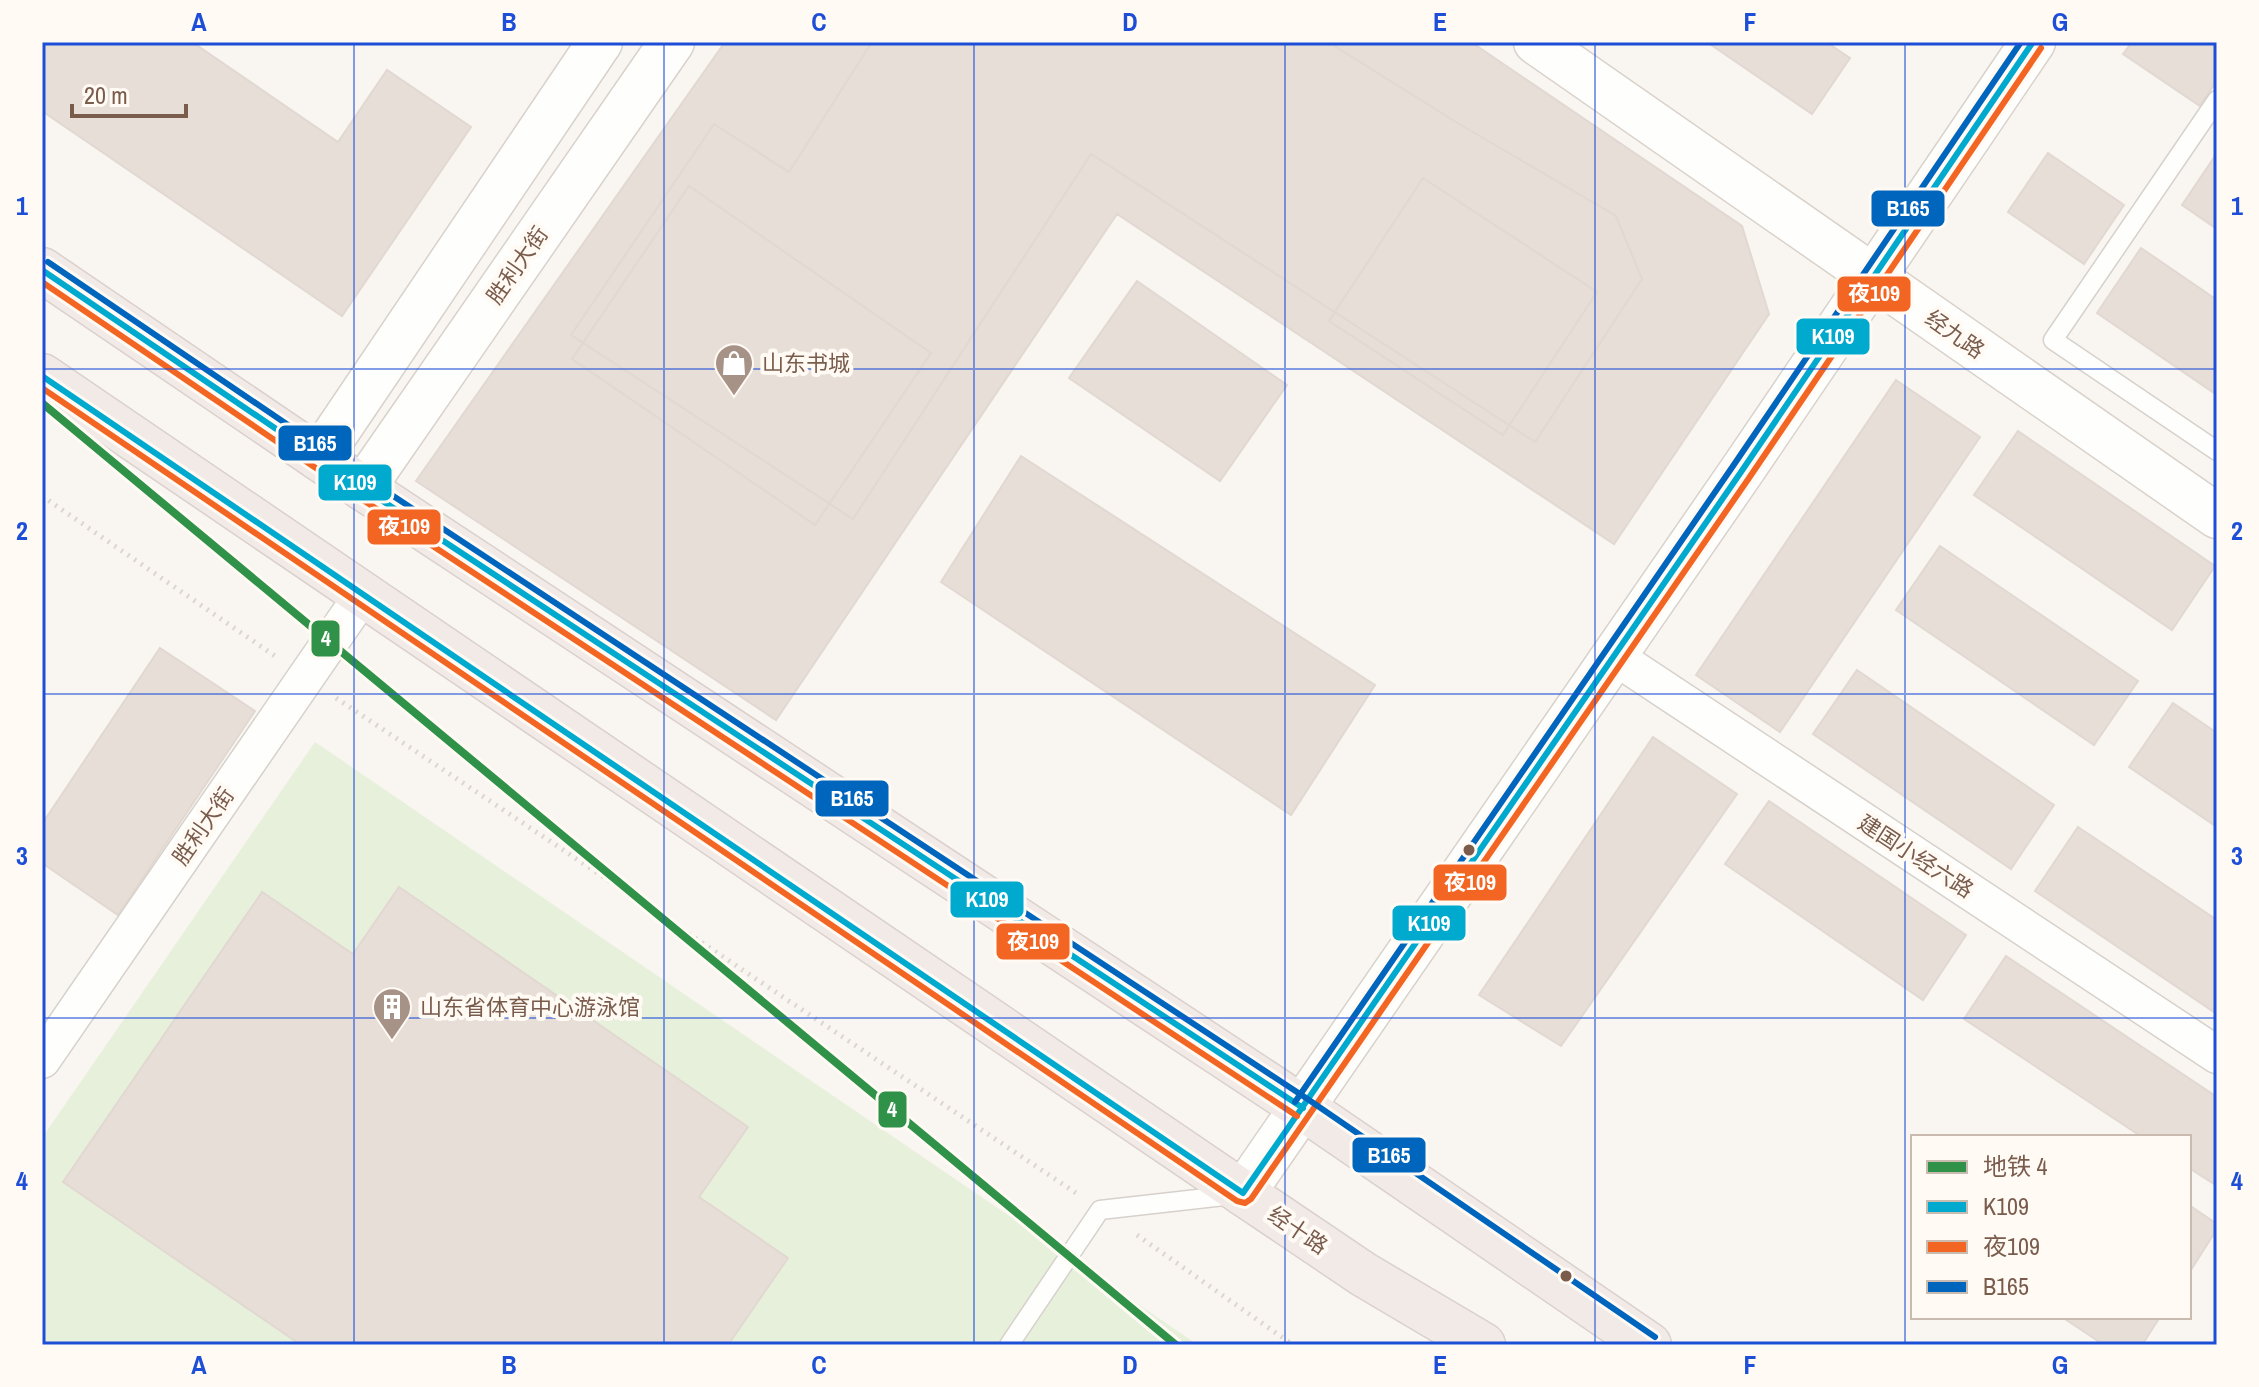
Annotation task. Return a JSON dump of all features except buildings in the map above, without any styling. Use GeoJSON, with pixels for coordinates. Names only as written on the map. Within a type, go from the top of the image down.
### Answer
{"type":"FeatureCollection","features":[{"type":"Feature","properties":{"kind":"highway"},"geometry":{"type":"LineString","coordinates":[[42,270],[363,488],[1303,1108],[1649,1345]]}},
{"type":"Feature","properties":{"kind":"highway","name":"经十路"},"geometry":{"type":"LineString","coordinates":[[42,376],[1363,1274],[1483,1345]]}},
{"type":"Feature","properties":{"kind":"street"},"geometry":{"type":"LineString","coordinates":[[319,458],[600,42]]}},
{"type":"Feature","properties":{"kind":"street","name":"胜利大街"},"geometry":{"type":"LineString","coordinates":[[363,488],[672,42]]}},
{"type":"Feature","properties":{"kind":"street","name":"经九路"},"geometry":{"type":"LineString","coordinates":[[1536,42],[2217,516]]}},
{"type":"Feature","properties":{"kind":"street"},"geometry":{"type":"LineString","coordinates":[[1243,1193],[1874,278],[2033,42]]}},
{"type":"Feature","properties":{"kind":"street","name":"胜利大街"},"geometry":{"type":"LineString","coordinates":[[42,1060],[364,593]]}},
{"type":"Feature","properties":{"kind":"street","name":"建国小经六路"},"geometry":{"type":"LineString","coordinates":[[1614,656],[2217,1055]]}},
{"type":"Feature","properties":{"kind":"street","name":"经十路"},"geometry":{"type":"LineString","coordinates":[[1363,1274],[1443,1345]]}},
{"type":"Feature","properties":{"kind":"lane"},"geometry":{"type":"LineString","coordinates":[[2217,100],[2053,340],[2217,451]]}},
{"type":"Feature","properties":{"kind":"lane"},"geometry":{"type":"LineString","coordinates":[[1009,1345],[1100,1210],[1243,1193]]}},
{"type":"Feature","properties":{"kind":"path"},"geometry":{"type":"LineString","coordinates":[[42,496],[1100,1210],[1293,1345]]}},
{"type":"Feature","properties":{"kind":"green space"},"geometry":{"type":"Polygon","coordinates":[[[315,742],[1198,1345],[42,1345],[42,1138],[315,742]]]}},
{"type":"Feature","properties":{"kind":"metro line","name":"4"},"geometry":{"type":"LineString","coordinates":[[42,403],[1176,1345]]}},
{"type":"Feature","properties":{"kind":"transit line","name":"B165"},"geometry":{"type":"LineString","coordinates":[[1295,1102],[2021,42]]}},
{"type":"Feature","properties":{"kind":"transit line","name":"K109"},"geometry":{"type":"LineString","coordinates":[[42,376],[1243,1193],[1741,472],[2033,42]]}},
{"type":"Feature","properties":{"kind":"transit line","name":"夜109"},"geometry":{"type":"LineString","coordinates":[[42,388],[1237,1201],[1245,1203],[1251,1199],[1749,478],[2041,48]]}},
{"type":"Feature","properties":{"kind":"transit line","name":"B165"},"geometry":{"type":"LineString","coordinates":[[48,262],[369,480],[1309,1100],[1655,1337]]}},
{"type":"Feature","properties":{"kind":"transit line","name":"K109"},"geometry":{"type":"LineString","coordinates":[[42,270],[363,488],[1303,1108]]}},
{"type":"Feature","properties":{"kind":"transit line","name":"夜109"},"geometry":{"type":"LineString","coordinates":[[42,282],[357,496],[1297,1116]]}},
{"type":"Feature","properties":{"kind":"place","name":"山东书城"},"geometry":{"type":"Point","coordinates":[734,397]}},
{"type":"Feature","properties":{"kind":"place","name":"山东省体育中心游泳馆"},"geometry":{"type":"Point","coordinates":[392,1041]}}]}
